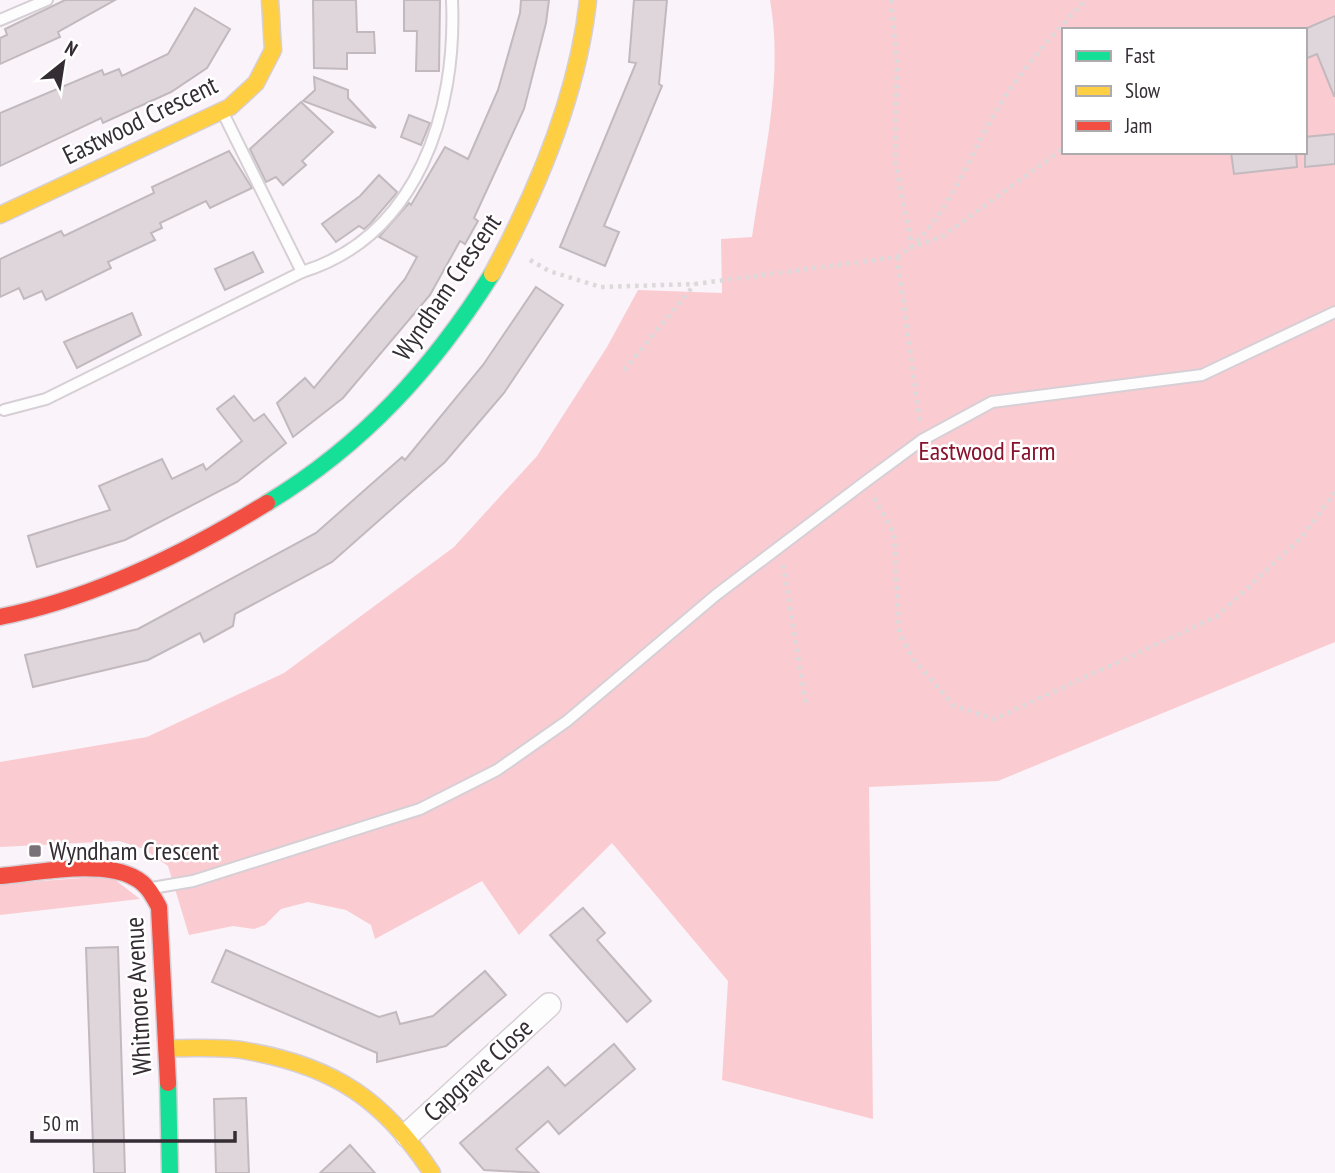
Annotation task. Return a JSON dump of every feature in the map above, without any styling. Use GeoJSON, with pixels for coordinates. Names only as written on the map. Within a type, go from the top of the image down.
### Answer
{"type":"FeatureCollection","features":[{"type":"Feature","properties":{"kind":"street","name":"Eastwood Crescent"},"geometry":{"type":"LineString","coordinates":[[0,215],[222,111],[256,83],[274,50],[270,0]]}},
{"type":"Feature","properties":{"kind":"street","name":"Wyndham Crescent"},"geometry":{"type":"LineString","coordinates":[[0,617],[30,611],[109,583],[199,544],[285,493],[357,439],[422,374],[475,298],[523,216],[560,122],[588,0]]}},
{"type":"Feature","properties":{"kind":"street","name":"Whitmore Avenue"},"geometry":{"type":"LineString","coordinates":[[0,876],[108,871],[132,875],[149,889],[159,907],[167,1048],[170,1173]]}},
{"type":"Feature","properties":{"kind":"street","name":"Capgrave Close"},"geometry":{"type":"LineString","coordinates":[[407,1135],[549,1005]]}},
{"type":"Feature","properties":{"kind":"street"},"geometry":{"type":"LineString","coordinates":[[167,1048],[245,1050],[314,1068],[366,1097],[407,1135],[432,1173]]}},
{"type":"Feature","properties":{"kind":"lane"},"geometry":{"type":"LineString","coordinates":[[0,20],[47,0]]}},
{"type":"Feature","properties":{"kind":"lane"},"geometry":{"type":"LineString","coordinates":[[4,410],[46,399],[302,272],[323,265],[364,237],[398,207],[416,181],[435,138],[451,66],[452,0]]}},
{"type":"Feature","properties":{"kind":"lane"},"geometry":{"type":"LineString","coordinates":[[222,111],[302,272]]}},
{"type":"Feature","properties":{"kind":"lane"},"geometry":{"type":"LineString","coordinates":[[149,889],[192,881],[420,809],[498,771],[567,721],[716,595],[865,481],[922,440],[992,402],[1202,375],[1335,312]]}},
{"type":"Feature","properties":{"kind":"path"},"geometry":{"type":"LineString","coordinates":[[891,0],[897,62],[895,160],[912,247]]}},
{"type":"Feature","properties":{"kind":"path"},"geometry":{"type":"LineString","coordinates":[[1063,28],[1086,0]]}},
{"type":"Feature","properties":{"kind":"path"},"geometry":{"type":"LineString","coordinates":[[912,247],[931,226],[999,105],[1062,29]]}},
{"type":"Feature","properties":{"kind":"path"},"geometry":{"type":"LineString","coordinates":[[506,246],[549,271],[601,287],[695,284],[897,257],[912,247],[943,236],[1062,149]]}},
{"type":"Feature","properties":{"kind":"path"},"geometry":{"type":"LineString","coordinates":[[897,257],[922,440]]}},
{"type":"Feature","properties":{"kind":"path"},"geometry":{"type":"LineString","coordinates":[[624,370],[695,284]]}},
{"type":"Feature","properties":{"kind":"path"},"geometry":{"type":"LineString","coordinates":[[865,481],[894,533],[899,633],[909,651],[954,706],[995,719],[1216,617],[1302,537],[1335,492]]}},
{"type":"Feature","properties":{"kind":"path"},"geometry":{"type":"LineString","coordinates":[[779,547],[789,590],[806,705]]}},
{"type":"Feature","properties":{"kind":"green space","name":"Eastwood Farm"},"geometry":{"type":"Polygon","coordinates":[[[770,0],[1335,0],[1335,642],[998,781],[869,787],[873,1119],[722,1080],[728,981],[612,843],[519,935],[482,881],[375,939],[371,925],[346,910],[308,902],[281,909],[265,925],[254,929],[233,926],[189,935],[168,866],[144,849],[119,841],[0,847],[0,762],[147,737],[284,673],[454,547],[537,456],[607,347],[638,290],[722,293],[721,239],[752,237],[770,119],[775,59],[770,0]]]}},
{"type":"Feature","properties":{"kind":"green space"},"geometry":{"type":"Polygon","coordinates":[[[110,876],[140,899],[0,915],[0,884],[110,876]]]}},
{"type":"Feature","properties":{"kind":"building"},"geometry":{"type":"Polygon","coordinates":[[[65,0],[115,0],[58,32],[60,37],[0,64],[0,38],[7,35],[5,29],[65,0]]]}},
{"type":"Feature","properties":{"kind":"building"},"geometry":{"type":"Polygon","coordinates":[[[313,0],[356,0],[357,32],[374,32],[375,53],[347,53],[347,69],[314,68],[313,0]]]}},
{"type":"Feature","properties":{"kind":"building"},"geometry":{"type":"Polygon","coordinates":[[[404,0],[440,0],[439,71],[416,71],[417,31],[404,31],[404,0]]]}},
{"type":"Feature","properties":{"kind":"building"},"geometry":{"type":"Polygon","coordinates":[[[521,0],[549,0],[546,23],[524,109],[474,218],[478,221],[465,244],[460,241],[430,295],[343,398],[293,437],[277,403],[305,378],[314,388],[405,279],[417,257],[379,237],[409,203],[411,205],[445,147],[468,159],[498,90],[520,13],[521,0]]]}},
{"type":"Feature","properties":{"kind":"building"},"geometry":{"type":"Polygon","coordinates":[[[634,0],[667,0],[659,84],[662,86],[604,226],[619,232],[605,266],[560,247],[636,63],[629,62],[634,0]]]}},
{"type":"Feature","properties":{"kind":"building"},"geometry":{"type":"Polygon","coordinates":[[[195,8],[230,29],[207,68],[171,92],[103,123],[101,118],[0,166],[0,113],[102,70],[104,75],[119,69],[122,76],[168,54],[195,8]]]}},
{"type":"Feature","properties":{"kind":"building"},"geometry":{"type":"Polygon","coordinates":[[[1335,16],[1335,96],[1317,54],[1307,58],[1307,28],[1335,16]]]}},
{"type":"Feature","properties":{"kind":"building"},"geometry":{"type":"Polygon","coordinates":[[[314,77],[348,90],[348,98],[376,128],[303,101],[315,90],[314,77]]]}},
{"type":"Feature","properties":{"kind":"building"},"geometry":{"type":"Polygon","coordinates":[[[301,102],[333,132],[302,161],[306,165],[283,185],[276,177],[266,182],[250,149],[301,102]]]}},
{"type":"Feature","properties":{"kind":"building"},"geometry":{"type":"Polygon","coordinates":[[[409,115],[430,123],[421,145],[401,137],[409,115]]]}},
{"type":"Feature","properties":{"kind":"building"},"geometry":{"type":"Polygon","coordinates":[[[1335,134],[1335,164],[1305,167],[1307,137],[1335,134]]]}},
{"type":"Feature","properties":{"kind":"building"},"geometry":{"type":"Polygon","coordinates":[[[229,151],[252,188],[210,208],[206,201],[160,223],[162,228],[151,233],[155,240],[108,262],[111,268],[46,300],[42,291],[24,299],[19,288],[0,297],[0,259],[61,231],[64,236],[154,193],[152,187],[229,151]]]}},
{"type":"Feature","properties":{"kind":"building"},"geometry":{"type":"Polygon","coordinates":[[[1231,154],[1296,154],[1297,167],[1234,174],[1231,154]]]}},
{"type":"Feature","properties":{"kind":"building"},"geometry":{"type":"Polygon","coordinates":[[[379,175],[397,192],[364,229],[359,226],[336,242],[322,224],[360,196],[379,175]]]}},
{"type":"Feature","properties":{"kind":"building"},"geometry":{"type":"Polygon","coordinates":[[[253,252],[263,272],[225,290],[215,269],[253,252]]]}},
{"type":"Feature","properties":{"kind":"building"},"geometry":{"type":"Polygon","coordinates":[[[536,287],[563,305],[504,393],[445,462],[332,562],[235,614],[233,626],[204,642],[200,633],[148,660],[33,687],[25,655],[138,629],[316,533],[402,457],[405,460],[483,365],[536,287]]]}},
{"type":"Feature","properties":{"kind":"building"},"geometry":{"type":"Polygon","coordinates":[[[132,313],[141,335],[77,368],[64,342],[132,313]]]}},
{"type":"Feature","properties":{"kind":"building"},"geometry":{"type":"Polygon","coordinates":[[[234,396],[254,421],[264,414],[286,443],[237,482],[125,540],[37,567],[28,536],[110,510],[99,486],[162,459],[172,479],[203,464],[206,470],[242,441],[217,409],[234,396]]]}},
{"type":"Feature","properties":{"kind":"building"},"geometry":{"type":"Polygon","coordinates":[[[583,908],[605,933],[597,940],[651,1001],[627,1022],[550,935],[583,908]]]}},
{"type":"Feature","properties":{"kind":"building"},"geometry":{"type":"Polygon","coordinates":[[[118,947],[125,1173],[94,1173],[86,948],[118,947]]]}},
{"type":"Feature","properties":{"kind":"building"},"geometry":{"type":"Polygon","coordinates":[[[226,950],[379,1017],[396,1012],[400,1024],[433,1016],[485,971],[506,995],[446,1046],[377,1062],[377,1053],[212,982],[226,950]]]}},
{"type":"Feature","properties":{"kind":"building"},"geometry":{"type":"Polygon","coordinates":[[[614,1044],[635,1069],[559,1134],[548,1121],[516,1149],[539,1173],[484,1170],[460,1143],[548,1067],[565,1086],[614,1044]]]}},
{"type":"Feature","properties":{"kind":"building"},"geometry":{"type":"Polygon","coordinates":[[[246,1098],[249,1173],[216,1173],[214,1099],[246,1098]]]}},
{"type":"Feature","properties":{"kind":"building"},"geometry":{"type":"Polygon","coordinates":[[[350,1145],[375,1173],[320,1173],[350,1145]]]}},
{"type":"Feature","properties":{"kind":"traffic: fast"},"geometry":{"type":"LineString","coordinates":[[267,503],[334,456],[393,402],[445,341],[492,274]]}},
{"type":"Feature","properties":{"kind":"traffic: fast"},"geometry":{"type":"LineString","coordinates":[[168,1083],[170,1173]]}},
{"type":"Feature","properties":{"kind":"traffic: slow"},"geometry":{"type":"LineString","coordinates":[[0,215],[230,107],[256,83],[273,50],[270,0]]}},
{"type":"Feature","properties":{"kind":"traffic: slow"},"geometry":{"type":"LineString","coordinates":[[492,274],[525,210],[553,142],[575,71],[588,0]]}},
{"type":"Feature","properties":{"kind":"traffic: slow"},"geometry":{"type":"LineString","coordinates":[[167,1048],[237,1049],[306,1066],[331,1077],[354,1090],[395,1125],[432,1173]]}},
{"type":"Feature","properties":{"kind":"traffic: jam"},"geometry":{"type":"LineString","coordinates":[[0,617],[70,598],[138,572],[267,503]]}},
{"type":"Feature","properties":{"kind":"traffic: jam"},"geometry":{"type":"LineString","coordinates":[[0,876],[69,869],[105,869],[135,878],[146,887],[159,907],[168,1083]]}},
{"type":"Feature","properties":{"kind":"place","name":"Wyndham Crescent"},"geometry":{"type":"Point","coordinates":[35,851]}}]}
